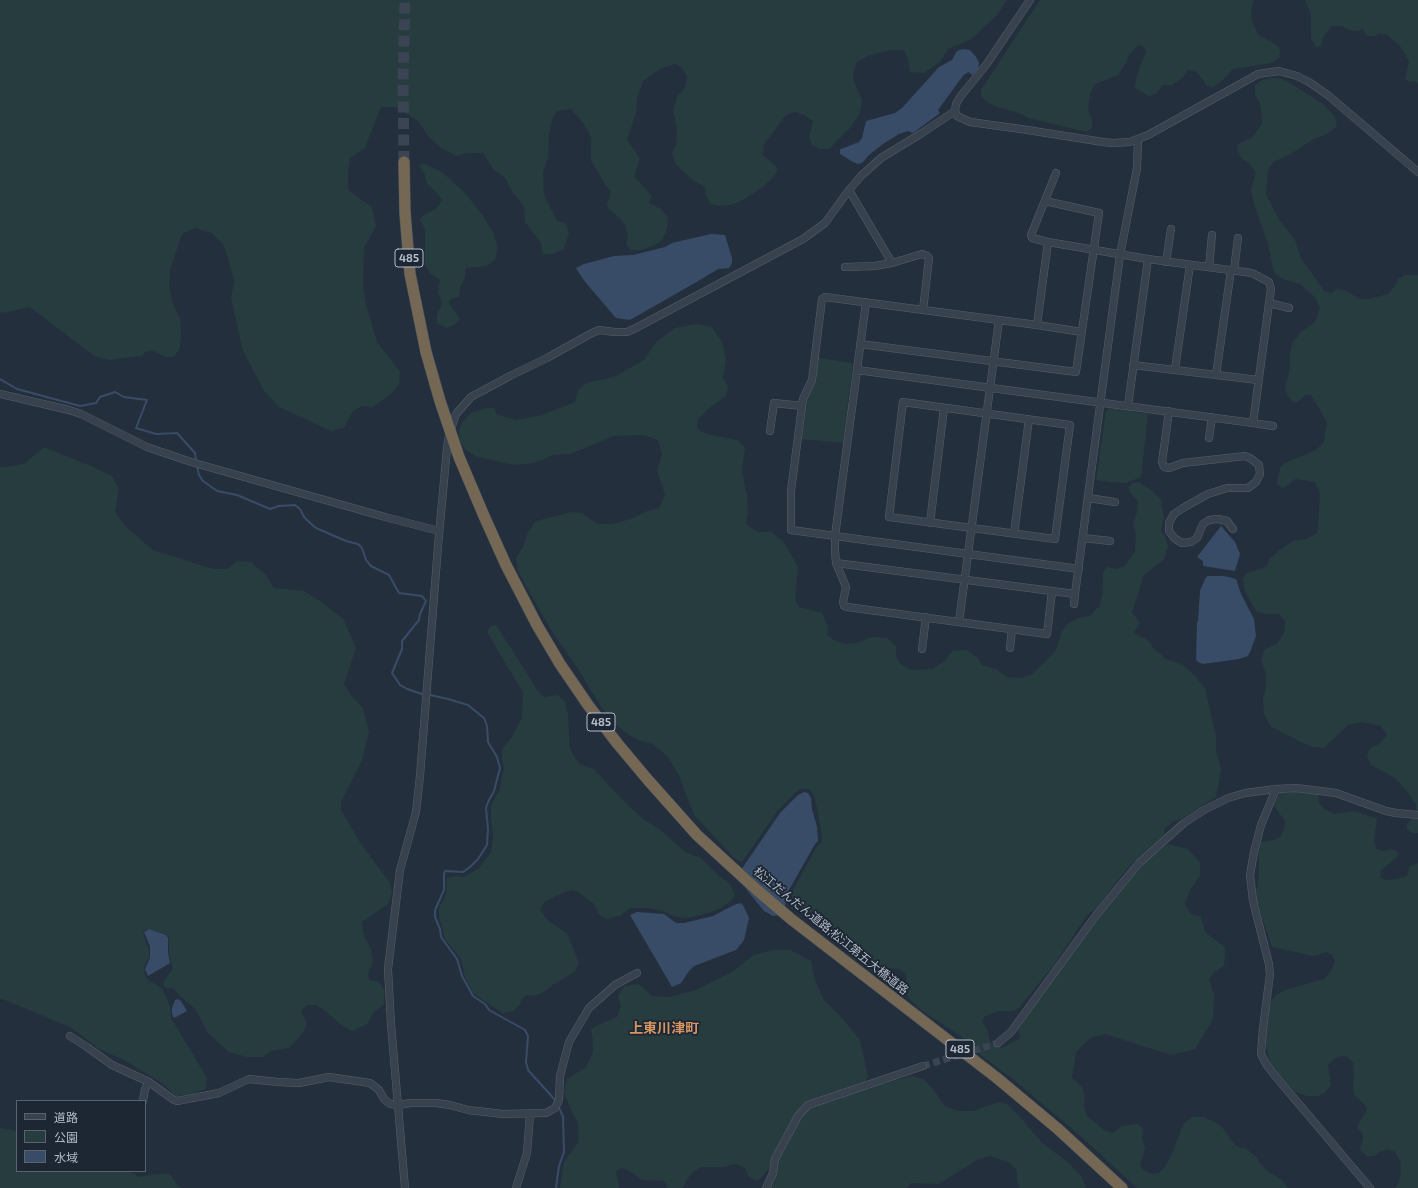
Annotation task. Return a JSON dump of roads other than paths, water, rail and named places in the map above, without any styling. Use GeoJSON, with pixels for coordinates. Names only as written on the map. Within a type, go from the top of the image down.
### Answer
{"type":"FeatureCollection","features":[{"type":"Feature","properties":{"kind":"highway","name":"松江だんだん道路;松江第五大橋道路"},"geometry":{"type":"LineString","coordinates":[[404,162],[405,213],[410,274],[417,314],[440,401],[459,457],[506,565],[541,632],[560,664],[588,705],[648,780],[697,835],[791,919],[997,1078],[1058,1130],[1122,1188]]}},
{"type":"Feature","properties":{"kind":"street"},"geometry":{"type":"LineString","coordinates":[[1030,0],[986,65],[960,97],[956,104],[955,111],[957,116],[970,122],[1113,143],[1130,142],[1138,140],[1258,74],[1279,71],[1297,76],[1309,82],[1341,106],[1418,172]]}},
{"type":"Feature","properties":{"kind":"street"},"geometry":{"type":"LineString","coordinates":[[405,1188],[388,969],[400,870],[416,812],[439,531],[449,435],[456,414],[471,397],[592,333],[600,330],[627,332],[634,329],[785,250],[813,233],[824,223],[861,176],[881,158],[955,111]]}},
{"type":"Feature","properties":{"kind":"street"},"geometry":{"type":"LineString","coordinates":[[1074,604],[1120,255],[1137,168],[1138,140]]}},
{"type":"Feature","properties":{"kind":"street"},"geometry":{"type":"LineString","coordinates":[[1056,173],[1031,235],[1032,238],[1093,251],[1252,273],[1269,282],[1271,289],[1253,423]]}},
{"type":"Feature","properties":{"kind":"street"},"geometry":{"type":"LineString","coordinates":[[849,190],[892,263]]}},
{"type":"Feature","properties":{"kind":"street"},"geometry":{"type":"LineString","coordinates":[[860,344],[1076,372],[1099,213],[1045,201]]}},
{"type":"Feature","properties":{"kind":"street"},"geometry":{"type":"LineString","coordinates":[[1166,262],[1171,229]]}},
{"type":"Feature","properties":{"kind":"street"},"geometry":{"type":"LineString","coordinates":[[1209,267],[1212,235]]}},
{"type":"Feature","properties":{"kind":"street"},"geometry":{"type":"LineString","coordinates":[[1216,375],[1238,238]]}},
{"type":"Feature","properties":{"kind":"street"},"geometry":{"type":"LineString","coordinates":[[1037,325],[1048,242]]}},
{"type":"Feature","properties":{"kind":"street"},"geometry":{"type":"LineString","coordinates":[[845,267],[875,266],[892,263],[922,254],[927,256],[929,258],[923,310]]}},
{"type":"Feature","properties":{"kind":"street"},"geometry":{"type":"LineString","coordinates":[[1128,406],[1148,259]]}},
{"type":"Feature","properties":{"kind":"street"},"geometry":{"type":"LineString","coordinates":[[1175,369],[1190,265]]}},
{"type":"Feature","properties":{"kind":"street"},"geometry":{"type":"LineString","coordinates":[[1079,569],[791,530],[791,491],[803,399],[812,380],[822,299],[825,297],[1082,332]]}},
{"type":"Feature","properties":{"kind":"street"},"geometry":{"type":"LineString","coordinates":[[866,302],[835,536],[836,563],[846,587],[843,602],[845,607],[1047,634],[1052,591]]}},
{"type":"Feature","properties":{"kind":"street"},"geometry":{"type":"LineString","coordinates":[[1269,303],[1289,308]]}},
{"type":"Feature","properties":{"kind":"street"},"geometry":{"type":"LineString","coordinates":[[959,622],[999,320]]}},
{"type":"Feature","properties":{"kind":"street"},"geometry":{"type":"LineString","coordinates":[[1133,365],[1258,380]]}},
{"type":"Feature","properties":{"kind":"street"},"geometry":{"type":"LineString","coordinates":[[857,370],[1273,426]]}},
{"type":"Feature","properties":{"kind":"street"},"geometry":{"type":"LineString","coordinates":[[0,394],[81,414],[147,447],[191,462],[439,531]]}},
{"type":"Feature","properties":{"kind":"street"},"geometry":{"type":"LineString","coordinates":[[904,402],[987,414],[1070,424],[1055,539],[889,517],[904,402]]}},
{"type":"Feature","properties":{"kind":"street"},"geometry":{"type":"LineString","coordinates":[[770,431],[774,403],[802,406]]}},
{"type":"Feature","properties":{"kind":"street"},"geometry":{"type":"LineString","coordinates":[[930,523],[944,408]]}},
{"type":"Feature","properties":{"kind":"street"},"geometry":{"type":"LineString","coordinates":[[1169,411],[1162,462],[1164,467],[1169,468],[1183,463],[1246,456],[1259,465],[1260,474],[1256,482],[1248,488],[1227,488],[1208,494],[1183,508],[1174,514],[1169,523],[1169,531],[1174,538],[1182,543],[1191,542],[1197,538],[1203,524],[1209,520],[1218,519],[1227,521],[1233,529]]}},
{"type":"Feature","properties":{"kind":"street"},"geometry":{"type":"LineString","coordinates":[[1209,438],[1212,417]]}},
{"type":"Feature","properties":{"kind":"street"},"geometry":{"type":"LineString","coordinates":[[1014,534],[1029,419]]}},
{"type":"Feature","properties":{"kind":"street"},"geometry":{"type":"LineString","coordinates":[[1088,498],[1115,502]]}},
{"type":"Feature","properties":{"kind":"street"},"geometry":{"type":"LineString","coordinates":[[1083,538],[1110,541]]}},
{"type":"Feature","properties":{"kind":"street"},"geometry":{"type":"LineString","coordinates":[[836,563],[1075,594]]}},
{"type":"Feature","properties":{"kind":"street"},"geometry":{"type":"LineString","coordinates":[[922,649],[926,617]]}},
{"type":"Feature","properties":{"kind":"street"},"geometry":{"type":"LineString","coordinates":[[1010,648],[1012,629]]}},
{"type":"Feature","properties":{"kind":"street"},"geometry":{"type":"LineString","coordinates":[[998,1043],[1011,1032],[1097,914],[1139,863],[1184,823],[1204,810],[1222,801],[1245,793],[1276,788],[1303,789],[1336,793],[1386,811],[1418,815]]}},
{"type":"Feature","properties":{"kind":"street"},"geometry":{"type":"LineString","coordinates":[[1276,788],[1261,825],[1250,875],[1252,901],[1269,964],[1270,974],[1262,1039],[1262,1054],[1266,1064],[1276,1078],[1370,1188]]}},
{"type":"Feature","properties":{"kind":"street"},"geometry":{"type":"LineString","coordinates":[[70,1036],[112,1065],[160,1088],[177,1101],[219,1094],[249,1079],[299,1083],[329,1077],[370,1083],[379,1090],[384,1099],[390,1104],[398,1105],[411,1102],[436,1103],[490,1114],[546,1113],[552,1110],[558,1103],[560,1076],[569,1042],[589,1008],[615,985],[638,973]]}},
{"type":"Feature","properties":{"kind":"street"},"geometry":{"type":"LineString","coordinates":[[766,1188],[773,1173],[775,1159],[798,1116],[808,1105],[922,1066]]}},
{"type":"Feature","properties":{"kind":"street"},"geometry":{"type":"LineString","coordinates":[[143,1100],[145,1089],[149,1082]]}},
{"type":"Feature","properties":{"kind":"street"},"geometry":{"type":"LineString","coordinates":[[516,1188],[527,1153],[530,1114]]}},
{"type":"Feature","properties":{"kind":"water"},"geometry":{"type":"Polygon","coordinates":[[[963,49],[970,50],[976,57],[979,63],[978,69],[972,75],[969,72],[962,77],[938,110],[940,113],[913,133],[908,131],[899,134],[883,144],[869,155],[862,163],[858,164],[853,162],[840,154],[841,149],[859,142],[862,138],[866,121],[895,113],[902,108],[939,67],[952,60],[957,51],[963,49]]]}},
{"type":"Feature","properties":{"kind":"water"},"geometry":{"type":"Polygon","coordinates":[[[711,234],[725,235],[732,258],[732,263],[729,268],[718,269],[630,320],[616,318],[586,283],[576,268],[584,264],[614,256],[633,255],[665,247],[672,243],[711,234]]]}},
{"type":"Feature","properties":{"kind":"water"},"geometry":{"type":"Polygon","coordinates":[[[1221,526],[1235,542],[1240,554],[1235,571],[1203,566],[1203,561],[1197,557],[1221,526]]]}},
{"type":"Feature","properties":{"kind":"water"},"geometry":{"type":"Polygon","coordinates":[[[1224,576],[1236,579],[1241,594],[1254,619],[1256,636],[1248,656],[1239,659],[1203,664],[1198,662],[1196,659],[1200,591],[1206,577],[1224,576]]]}},
{"type":"Feature","properties":{"kind":"water"},"geometry":{"type":"Polygon","coordinates":[[[804,792],[808,793],[811,798],[812,809],[817,827],[818,841],[789,890],[784,910],[778,915],[773,916],[764,911],[742,884],[740,878],[741,870],[780,813],[798,795],[804,792]]]}},
{"type":"Feature","properties":{"kind":"water"},"geometry":{"type":"Polygon","coordinates":[[[740,903],[743,905],[749,918],[744,940],[736,950],[694,966],[681,983],[672,987],[630,915],[637,912],[664,914],[676,923],[684,923],[713,916],[740,903]]]}},
{"type":"Feature","properties":{"kind":"water"},"geometry":{"type":"Polygon","coordinates":[[[149,929],[166,935],[168,938],[170,963],[148,976],[145,969],[150,958],[150,946],[144,932],[149,929]]]}},
{"type":"Feature","properties":{"kind":"water"},"geometry":{"type":"Polygon","coordinates":[[[178,999],[187,1011],[174,1018],[172,1008],[175,1000],[178,999]]]}},
{"type":"Feature","properties":{"kind":"waterway"},"geometry":{"type":"LineString","coordinates":[[0,379],[17,389],[80,406],[96,403],[100,397],[115,392],[124,397],[147,400],[136,428],[156,434],[177,433],[195,453],[196,462]]}},
{"type":"Feature","properties":{"kind":"waterway"},"geometry":{"type":"LineString","coordinates":[[197,466],[199,475],[203,481],[217,491],[237,495],[270,509],[279,506],[295,505],[300,509],[304,517],[316,528],[346,541],[358,544],[362,548],[366,560],[371,566],[389,575],[399,593],[422,596],[426,601],[419,620],[402,641],[402,649],[392,673],[400,685],[422,694]]}},
{"type":"Feature","properties":{"kind":"waterway"},"geometry":{"type":"LineString","coordinates":[[430,695],[468,705],[484,718],[487,726],[488,742],[497,757],[500,768],[494,791],[486,808],[488,829],[487,845],[478,859],[463,872],[445,871],[444,890],[435,910],[435,917],[440,929],[441,937],[457,959],[462,976],[473,996],[485,1004],[489,1010],[525,1030],[528,1036],[526,1062],[528,1070],[556,1101]]}},
{"type":"Feature","properties":{"kind":"waterway"},"geometry":{"type":"LineString","coordinates":[[556,1188],[559,1166],[564,1152],[563,1117],[558,1105]]}},
{"type":"Feature","properties":{"kind":"tunnel"},"geometry":{"type":"LineString","coordinates":[[404,162],[403,80],[405,0]]}},
{"type":"Feature","properties":{"kind":"tunnel"},"geometry":{"type":"LineString","coordinates":[[923,1066],[998,1043]]}},
{"type":"Feature","properties":{"kind":"district","name":"上東川津町"},"geometry":{"type":"Point","coordinates":[664,1028]}}]}
